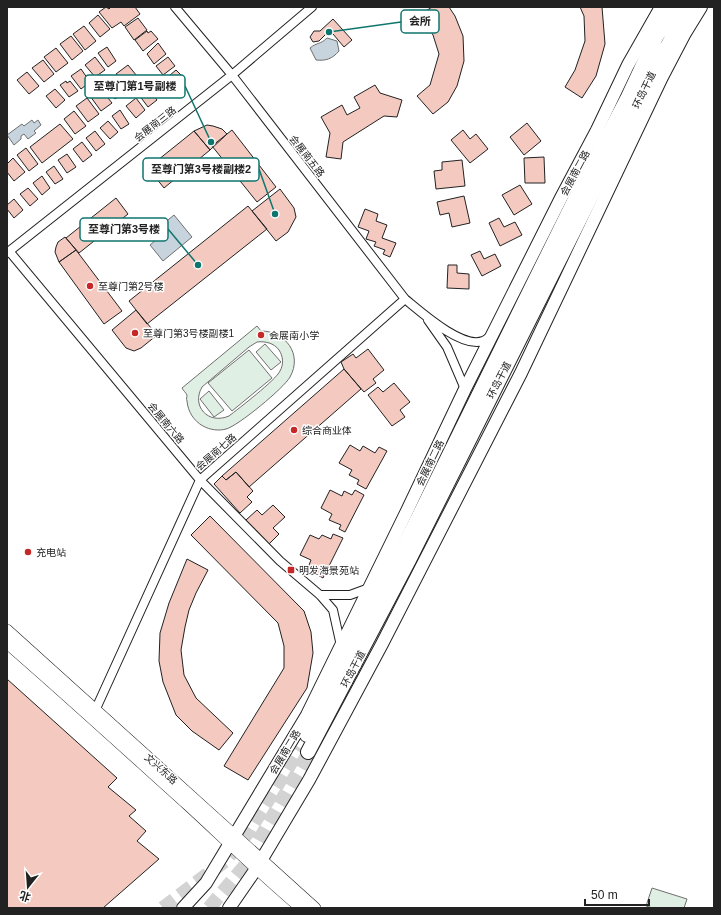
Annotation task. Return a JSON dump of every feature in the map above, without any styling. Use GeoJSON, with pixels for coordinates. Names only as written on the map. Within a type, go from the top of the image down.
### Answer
{"type":"FeatureCollection","features":[{"type":"Feature","properties":{"kind":"highway","name":"环岛干道"},"geometry":{"type":"LineString","coordinates":[[675,7],[656,37],[628,97],[578,193],[304,750],[409,560],[657,65],[689,7]]}},
{"type":"Feature","properties":{"kind":"main road","name":"会展南二路"},"geometry":{"type":"LineString","coordinates":[[183,908],[206,883],[307,715],[493,334],[597,130],[628,65],[660,7]]}},
{"type":"Feature","properties":{"kind":"main road"},"geometry":{"type":"LineString","coordinates":[[229,908],[258,865],[310,780],[382,644],[521,373],[662,76],[685,32],[701,7]]}},
{"type":"Feature","properties":{"kind":"main road","name":"文兴东路"},"geometry":{"type":"LineString","coordinates":[[7,630],[94,713],[232,839],[301,908]]}},
{"type":"Feature","properties":{"kind":"main road","name":"文兴东路"},"geometry":{"type":"LineString","coordinates":[[7,643],[94,713]]}},
{"type":"Feature","properties":{"kind":"main road","name":"文兴东路"},"geometry":{"type":"LineString","coordinates":[[258,865],[315,908]]}},
{"type":"Feature","properties":{"kind":"street","name":"会展南五路"},"geometry":{"type":"LineString","coordinates":[[174,7],[232,76],[405,299],[426,316]]}},
{"type":"Feature","properties":{"kind":"street","name":"会展南三路"},"geometry":{"type":"LineString","coordinates":[[8,252],[232,76],[312,7]]}},
{"type":"Feature","properties":{"kind":"street","name":"会展南六路"},"geometry":{"type":"LineString","coordinates":[[8,252],[200,480],[280,562],[320,595],[332,610],[341,646]]}},
{"type":"Feature","properties":{"kind":"street","name":"会展南七路"},"geometry":{"type":"LineString","coordinates":[[94,713],[200,480],[405,299]]}},
{"type":"Feature","properties":{"kind":"street"},"geometry":{"type":"LineString","coordinates":[[426,316],[460,339],[472,342],[483,341],[493,334]]}},
{"type":"Feature","properties":{"kind":"street"},"geometry":{"type":"LineString","coordinates":[[426,316],[447,348],[466,389]]}},
{"type":"Feature","properties":{"kind":"street"},"geometry":{"type":"LineString","coordinates":[[320,595],[350,595],[369,588]]}},
{"type":"Feature","properties":{"kind":"green space"},"geometry":{"type":"Polygon","coordinates":[[[257,326],[261,331],[270,332],[284,339],[293,352],[293,368],[290,377],[286,382],[250,414],[226,429],[212,429],[197,422],[190,412],[187,395],[182,388],[257,326]],[[257,342],[249,347],[202,387],[199,394],[200,407],[208,416],[221,418],[229,416],[264,387],[280,371],[282,360],[279,350],[272,344],[257,342]]]}},
{"type":"Feature","properties":{"kind":"green space"},"geometry":{"type":"Polygon","coordinates":[[[265,344],[281,362],[271,370],[256,352],[265,344]]]}},
{"type":"Feature","properties":{"kind":"green space"},"geometry":{"type":"Polygon","coordinates":[[[249,350],[272,378],[232,411],[208,383],[249,350]]]}},
{"type":"Feature","properties":{"kind":"green space"},"geometry":{"type":"Polygon","coordinates":[[[209,391],[224,410],[214,417],[200,399],[209,391]]]}},
{"type":"Feature","properties":{"kind":"green space"},"geometry":{"type":"Polygon","coordinates":[[[652,888],[687,899],[684,908],[653,908],[646,906],[652,888]]]}},
{"type":"Feature","properties":{"kind":"shaded area"},"geometry":{"type":"Polygon","coordinates":[[[327,38],[337,41],[339,51],[329,59],[316,60],[310,48],[327,38]]]}},
{"type":"Feature","properties":{"kind":"shaded area"},"geometry":{"type":"Polygon","coordinates":[[[32,120],[34,123],[38,120],[41,125],[34,131],[36,133],[28,139],[24,134],[14,145],[7,135],[22,124],[24,126],[32,120]]]}},
{"type":"Feature","properties":{"kind":"shaded area"},"geometry":{"type":"Polygon","coordinates":[[[174,215],[192,237],[163,261],[150,245],[162,235],[157,229],[174,215]]]}},
{"type":"Feature","properties":{"kind":"building"},"geometry":{"type":"Polygon","coordinates":[[[106,7],[109,9],[111,7],[135,7],[140,14],[124,26],[121,22],[112,28],[99,12],[106,7]]]}},
{"type":"Feature","properties":{"kind":"building"},"geometry":{"type":"Polygon","coordinates":[[[432,7],[449,7],[455,16],[463,36],[464,61],[457,86],[448,102],[433,114],[417,96],[430,85],[439,54],[433,35],[420,15],[432,7]]]}},
{"type":"Feature","properties":{"kind":"building"},"geometry":{"type":"Polygon","coordinates":[[[580,7],[602,7],[605,44],[596,76],[582,98],[565,87],[575,70],[585,41],[584,16],[580,7]]]}},
{"type":"Feature","properties":{"kind":"building"},"geometry":{"type":"Polygon","coordinates":[[[98,15],[110,29],[100,37],[89,23],[98,15]]]}},
{"type":"Feature","properties":{"kind":"building"},"geometry":{"type":"Polygon","coordinates":[[[138,18],[147,30],[134,40],[125,27],[138,18]]]}},
{"type":"Feature","properties":{"kind":"building"},"geometry":{"type":"Polygon","coordinates":[[[333,19],[352,40],[344,47],[333,34],[326,34],[319,41],[313,42],[310,37],[314,31],[320,31],[333,19]]]}},
{"type":"Feature","properties":{"kind":"building"},"geometry":{"type":"Polygon","coordinates":[[[84,26],[96,41],[85,50],[73,34],[84,26]]]}},
{"type":"Feature","properties":{"kind":"building"},"geometry":{"type":"Polygon","coordinates":[[[147,31],[148,33],[151,31],[158,39],[143,51],[135,40],[147,31]]]}},
{"type":"Feature","properties":{"kind":"building"},"geometry":{"type":"Polygon","coordinates":[[[71,36],[83,51],[72,60],[60,44],[71,36]]]}},
{"type":"Feature","properties":{"kind":"building"},"geometry":{"type":"Polygon","coordinates":[[[158,43],[166,54],[154,64],[147,54],[158,43]]]}},
{"type":"Feature","properties":{"kind":"building"},"geometry":{"type":"Polygon","coordinates":[[[107,47],[116,61],[108,67],[98,53],[107,47]]]}},
{"type":"Feature","properties":{"kind":"building"},"geometry":{"type":"Polygon","coordinates":[[[56,48],[68,63],[56,72],[44,57],[56,48]]]}},
{"type":"Feature","properties":{"kind":"building"},"geometry":{"type":"Polygon","coordinates":[[[95,57],[105,70],[95,77],[85,65],[95,57]]]}},
{"type":"Feature","properties":{"kind":"building"},"geometry":{"type":"Polygon","coordinates":[[[168,57],[175,66],[163,75],[156,66],[168,57]]]}},
{"type":"Feature","properties":{"kind":"building"},"geometry":{"type":"Polygon","coordinates":[[[43,60],[54,74],[44,82],[32,68],[43,60]]]}},
{"type":"Feature","properties":{"kind":"building"},"geometry":{"type":"Polygon","coordinates":[[[128,65],[141,81],[129,91],[116,74],[128,65]]]}},
{"type":"Feature","properties":{"kind":"building"},"geometry":{"type":"Polygon","coordinates":[[[81,69],[90,82],[81,89],[71,76],[81,69]]]}},
{"type":"Feature","properties":{"kind":"building"},"geometry":{"type":"Polygon","coordinates":[[[176,70],[185,79],[166,96],[157,86],[176,70]]]}},
{"type":"Feature","properties":{"kind":"building"},"geometry":{"type":"Polygon","coordinates":[[[27,72],[39,86],[29,94],[17,80],[27,72]]]}},
{"type":"Feature","properties":{"kind":"building"},"geometry":{"type":"Polygon","coordinates":[[[113,76],[125,92],[115,99],[103,84],[113,76]]]}},
{"type":"Feature","properties":{"kind":"building"},"geometry":{"type":"Polygon","coordinates":[[[66,81],[67,83],[70,81],[78,91],[69,97],[60,85],[66,81]]]}},
{"type":"Feature","properties":{"kind":"building"},"geometry":{"type":"Polygon","coordinates":[[[375,85],[380,93],[402,100],[397,117],[384,116],[343,142],[341,159],[326,157],[330,133],[321,117],[342,105],[347,115],[360,108],[354,97],[375,85]]]}},
{"type":"Feature","properties":{"kind":"building"},"geometry":{"type":"Polygon","coordinates":[[[100,88],[112,103],[101,111],[90,96],[100,88]]]}},
{"type":"Feature","properties":{"kind":"building"},"geometry":{"type":"Polygon","coordinates":[[[148,88],[157,100],[148,107],[139,95],[148,88]]]}},
{"type":"Feature","properties":{"kind":"building"},"geometry":{"type":"Polygon","coordinates":[[[55,89],[65,100],[56,108],[46,96],[55,89]]]}},
{"type":"Feature","properties":{"kind":"building"},"geometry":{"type":"Polygon","coordinates":[[[87,98],[99,114],[88,122],[76,106],[87,98]]]}},
{"type":"Feature","properties":{"kind":"building"},"geometry":{"type":"Polygon","coordinates":[[[136,98],[145,110],[136,118],[126,106],[136,98]]]}},
{"type":"Feature","properties":{"kind":"building"},"geometry":{"type":"Polygon","coordinates":[[[120,110],[129,124],[121,129],[112,116],[120,110]]]}},
{"type":"Feature","properties":{"kind":"building"},"geometry":{"type":"Polygon","coordinates":[[[74,111],[86,126],[75,134],[64,119],[74,111]]]}},
{"type":"Feature","properties":{"kind":"building"},"geometry":{"type":"Polygon","coordinates":[[[108,121],[118,132],[110,139],[100,128],[108,121]]]}},
{"type":"Feature","properties":{"kind":"building"},"geometry":{"type":"Polygon","coordinates":[[[527,123],[541,141],[524,155],[510,137],[527,123]]]}},
{"type":"Feature","properties":{"kind":"building"},"geometry":{"type":"Polygon","coordinates":[[[60,124],[73,139],[42,163],[30,147],[60,124]]]}},
{"type":"Feature","properties":{"kind":"building"},"geometry":{"type":"Polygon","coordinates":[[[207,125],[222,129],[227,134],[210,150],[194,131],[207,125]]]}},
{"type":"Feature","properties":{"kind":"building"},"geometry":{"type":"Polygon","coordinates":[[[232,130],[276,187],[257,202],[212,146],[232,130]]]}},
{"type":"Feature","properties":{"kind":"building"},"geometry":{"type":"Polygon","coordinates":[[[463,130],[470,139],[476,134],[488,149],[470,163],[451,140],[463,130]]]}},
{"type":"Feature","properties":{"kind":"building"},"geometry":{"type":"Polygon","coordinates":[[[95,131],[105,144],[96,151],[86,138],[95,131]]]}},
{"type":"Feature","properties":{"kind":"building"},"geometry":{"type":"Polygon","coordinates":[[[194,131],[210,150],[164,188],[148,168],[194,131]]]}},
{"type":"Feature","properties":{"kind":"building"},"geometry":{"type":"Polygon","coordinates":[[[82,142],[92,155],[83,162],[73,149],[82,142]]]}},
{"type":"Feature","properties":{"kind":"building"},"geometry":{"type":"Polygon","coordinates":[[[26,148],[38,164],[29,171],[17,155],[26,148]]]}},
{"type":"Feature","properties":{"kind":"building"},"geometry":{"type":"Polygon","coordinates":[[[67,154],[76,167],[67,173],[58,160],[67,154]]]}},
{"type":"Feature","properties":{"kind":"building"},"geometry":{"type":"Polygon","coordinates":[[[544,157],[545,183],[525,183],[524,158],[544,157]]]}},
{"type":"Feature","properties":{"kind":"building"},"geometry":{"type":"Polygon","coordinates":[[[13,158],[25,172],[14,181],[7,172],[7,164],[13,158]]]}},
{"type":"Feature","properties":{"kind":"building"},"geometry":{"type":"Polygon","coordinates":[[[462,160],[465,186],[436,189],[434,171],[442,170],[442,162],[462,160]]]}},
{"type":"Feature","properties":{"kind":"building"},"geometry":{"type":"Polygon","coordinates":[[[54,166],[63,179],[55,184],[46,172],[54,166]]]}},
{"type":"Feature","properties":{"kind":"building"},"geometry":{"type":"Polygon","coordinates":[[[42,176],[50,188],[42,195],[33,183],[42,176]]]}},
{"type":"Feature","properties":{"kind":"building"},"geometry":{"type":"Polygon","coordinates":[[[520,185],[532,204],[514,215],[502,195],[520,185]]]}},
{"type":"Feature","properties":{"kind":"building"},"geometry":{"type":"Polygon","coordinates":[[[28,188],[38,199],[30,206],[20,194],[28,188]]]}},
{"type":"Feature","properties":{"kind":"building"},"geometry":{"type":"Polygon","coordinates":[[[280,189],[294,208],[296,217],[288,232],[276,241],[252,211],[280,189]]]}},
{"type":"Feature","properties":{"kind":"building"},"geometry":{"type":"Polygon","coordinates":[[[464,196],[470,223],[452,227],[449,213],[440,215],[437,202],[464,196]]]}},
{"type":"Feature","properties":{"kind":"building"},"geometry":{"type":"Polygon","coordinates":[[[116,198],[128,214],[79,253],[66,238],[116,198]]]}},
{"type":"Feature","properties":{"kind":"building"},"geometry":{"type":"Polygon","coordinates":[[[14,199],[23,210],[14,218],[7,209],[7,205],[14,199]]]}},
{"type":"Feature","properties":{"kind":"building"},"geometry":{"type":"Polygon","coordinates":[[[248,206],[267,229],[147,324],[129,301],[248,206]]]}},
{"type":"Feature","properties":{"kind":"building"},"geometry":{"type":"Polygon","coordinates":[[[365,209],[378,214],[376,221],[387,225],[382,238],[396,243],[390,257],[383,254],[385,250],[374,246],[376,242],[366,239],[369,231],[358,227],[365,209]]]}},
{"type":"Feature","properties":{"kind":"building"},"geometry":{"type":"Polygon","coordinates":[[[499,218],[504,227],[515,222],[522,235],[500,246],[489,223],[499,218]]]}},
{"type":"Feature","properties":{"kind":"building"},"geometry":{"type":"Polygon","coordinates":[[[65,237],[76,250],[59,262],[55,252],[56,247],[58,242],[65,237]]]}},
{"type":"Feature","properties":{"kind":"building","name":"至尊门第2号楼"},"geometry":{"type":"Polygon","coordinates":[[[76,250],[122,311],[104,324],[59,262],[76,250]]]}},
{"type":"Feature","properties":{"kind":"building"},"geometry":{"type":"Polygon","coordinates":[[[480,251],[484,259],[495,254],[501,266],[482,276],[471,255],[480,251]]]}},
{"type":"Feature","properties":{"kind":"building"},"geometry":{"type":"Polygon","coordinates":[[[448,265],[457,265],[457,273],[469,274],[469,289],[447,288],[448,265]]]}},
{"type":"Feature","properties":{"kind":"building","name":"至尊门第3号楼副楼1"},"geometry":{"type":"Polygon","coordinates":[[[136,310],[157,335],[141,348],[134,351],[126,348],[112,330],[136,310]]]}},
{"type":"Feature","properties":{"kind":"building"},"geometry":{"type":"Polygon","coordinates":[[[368,349],[384,370],[373,379],[376,383],[364,392],[344,369],[341,362],[353,354],[356,358],[368,349]]]}},
{"type":"Feature","properties":{"kind":"building","name":"综合商业体"},"geometry":{"type":"Polygon","coordinates":[[[344,369],[361,389],[249,487],[236,472],[226,480],[222,476],[344,369]]]}},
{"type":"Feature","properties":{"kind":"building"},"geometry":{"type":"Polygon","coordinates":[[[394,383],[410,402],[400,410],[405,417],[392,426],[368,395],[378,387],[383,392],[394,383]]]}},
{"type":"Feature","properties":{"kind":"building"},"geometry":{"type":"Polygon","coordinates":[[[350,445],[360,451],[363,446],[375,453],[379,447],[387,451],[366,489],[357,484],[359,480],[349,475],[352,470],[339,463],[350,445]]]}},
{"type":"Feature","properties":{"kind":"building"},"geometry":{"type":"Polygon","coordinates":[[[236,472],[253,491],[247,497],[252,502],[240,513],[214,484],[222,476],[226,480],[236,472]]]}},
{"type":"Feature","properties":{"kind":"building"},"geometry":{"type":"Polygon","coordinates":[[[330,490],[342,496],[344,491],[352,495],[355,490],[364,495],[345,532],[339,529],[341,525],[329,520],[332,514],[321,508],[330,490]]]}},
{"type":"Feature","properties":{"kind":"building"},"geometry":{"type":"Polygon","coordinates":[[[273,505],[285,517],[273,528],[279,534],[269,544],[246,520],[257,510],[262,515],[273,505]]]}},
{"type":"Feature","properties":{"kind":"building"},"geometry":{"type":"Polygon","coordinates":[[[210,516],[304,611],[311,632],[313,653],[307,688],[248,780],[224,766],[284,668],[284,646],[278,623],[191,535],[210,516]]]}},
{"type":"Feature","properties":{"kind":"building"},"geometry":{"type":"Polygon","coordinates":[[[333,534],[343,538],[323,578],[316,574],[318,570],[309,565],[311,560],[300,555],[310,535],[319,539],[322,535],[331,539],[333,534]]]}},
{"type":"Feature","properties":{"kind":"building"},"geometry":{"type":"Polygon","coordinates":[[[187,559],[208,570],[189,610],[185,627],[181,650],[184,675],[196,698],[233,733],[219,750],[192,731],[176,715],[163,682],[159,661],[160,633],[169,603],[187,559]]]}},
{"type":"Feature","properties":{"kind":"building"},"geometry":{"type":"Polygon","coordinates":[[[7,679],[117,778],[108,787],[136,810],[129,816],[146,831],[137,841],[159,859],[103,908],[7,908],[7,679]]]}},
{"type":"Feature","properties":{"kind":"tunnel"},"geometry":{"type":"LineString","coordinates":[[163,908],[225,861],[249,831],[300,748]]}},
{"type":"Feature","properties":{"kind":"tunnel"},"geometry":{"type":"LineString","coordinates":[[209,908],[244,867],[308,754]]}},
{"type":"Feature","properties":{"kind":"place","name":"会所"},"geometry":{"type":"Point","coordinates":[329,32]}},
{"type":"Feature","properties":{"kind":"place","name":"至尊门第1号副楼"},"geometry":{"type":"Point","coordinates":[211,142]}},
{"type":"Feature","properties":{"kind":"place","name":"至尊门第3号楼副楼2"},"geometry":{"type":"Point","coordinates":[275,214]}},
{"type":"Feature","properties":{"kind":"place","name":"至尊门第3号楼"},"geometry":{"type":"Point","coordinates":[198,265]}},
{"type":"Feature","properties":{"kind":"place","name":"至尊门第2号楼"},"geometry":{"type":"Point","coordinates":[90,286]}},
{"type":"Feature","properties":{"kind":"place","name":"至尊门第3号楼副楼1"},"geometry":{"type":"Point","coordinates":[135,333]}},
{"type":"Feature","properties":{"kind":"place","name":"会展南小学"},"geometry":{"type":"Point","coordinates":[261,335]}},
{"type":"Feature","properties":{"kind":"place","name":"综合商业体"},"geometry":{"type":"Point","coordinates":[294,430]}},
{"type":"Feature","properties":{"kind":"place","name":"充电站"},"geometry":{"type":"Point","coordinates":[28,552]}},
{"type":"Feature","properties":{"kind":"place","name":"明发海景苑站"},"geometry":{"type":"Point","coordinates":[291,570]}}]}
